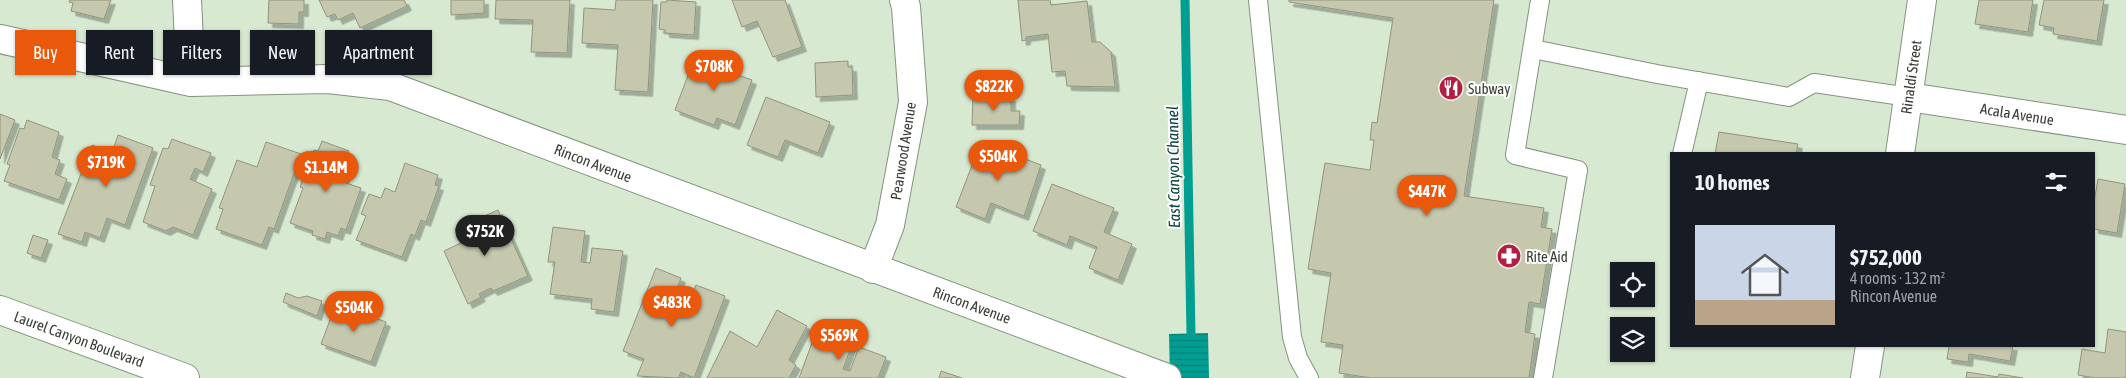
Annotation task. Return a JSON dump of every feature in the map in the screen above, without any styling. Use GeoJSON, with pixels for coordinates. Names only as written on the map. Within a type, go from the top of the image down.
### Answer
{"type":"FeatureCollection","features":[{"type":"Feature","properties":{"kind":"street"},"geometry":{"type":"LineString","coordinates":[[187,0],[191,82]]}},
{"type":"Feature","properties":{"kind":"street","name":"Pearwood Avenue"},"geometry":{"type":"LineString","coordinates":[[874,268],[890,225],[913,102],[904,0]]}},
{"type":"Feature","properties":{"kind":"street","name":"Rinaldi Street"},"geometry":{"type":"LineString","coordinates":[[1900,152],[1922,0]]}},
{"type":"Feature","properties":{"kind":"street","name":"Rincon Avenue"},"geometry":{"type":"LineString","coordinates":[[0,39],[191,82],[328,79],[390,86],[1167,378]]}},
{"type":"Feature","properties":{"kind":"street","name":"Acala Avenue"},"geometry":{"type":"LineString","coordinates":[[1908,97],[2126,130]]}},
{"type":"Feature","properties":{"kind":"street","name":"Laurel Canyon Boulevard"},"geometry":{"type":"LineString","coordinates":[[0,310],[185,378]]}},
{"type":"Feature","properties":{"kind":"street"},"geometry":{"type":"LineString","coordinates":[[1865,378],[1870,347]]}},
{"type":"Feature","properties":{"kind":"lane"},"geometry":{"type":"LineString","coordinates":[[1258,0],[1292,337],[1298,358],[1309,378]]}},
{"type":"Feature","properties":{"kind":"lane"},"geometry":{"type":"LineString","coordinates":[[1540,0],[1515,155],[1578,170],[1543,378]]}},
{"type":"Feature","properties":{"kind":"lane"},"geometry":{"type":"LineString","coordinates":[[1533,49],[1699,82],[1789,97],[1814,83],[1908,97]]}},
{"type":"Feature","properties":{"kind":"lane"},"geometry":{"type":"LineString","coordinates":[[1682,152],[1699,82]]}},
{"type":"Feature","properties":{"kind":"water"},"geometry":{"type":"Polygon","coordinates":[[[1208,333],[1209,378],[1170,378],[1169,334],[1208,333]]]}},
{"type":"Feature","properties":{"kind":"building"},"geometry":{"type":"Polygon","coordinates":[[[70,0],[111,0],[104,19],[71,11],[73,3],[69,2],[70,0]]]}},
{"type":"Feature","properties":{"kind":"building"},"geometry":{"type":"Polygon","coordinates":[[[269,0],[304,0],[304,12],[299,12],[299,24],[268,23],[269,0]]]}},
{"type":"Feature","properties":{"kind":"building"},"geometry":{"type":"Polygon","coordinates":[[[319,0],[404,0],[407,6],[360,28],[353,13],[338,20],[335,14],[327,17],[319,0]]]}},
{"type":"Feature","properties":{"kind":"building"},"geometry":{"type":"Polygon","coordinates":[[[451,0],[484,0],[484,13],[451,15],[451,0]]]}},
{"type":"Feature","properties":{"kind":"building"},"geometry":{"type":"Polygon","coordinates":[[[496,0],[570,0],[567,53],[531,52],[533,20],[495,19],[496,0]]]}},
{"type":"Feature","properties":{"kind":"building"},"geometry":{"type":"Polygon","coordinates":[[[616,0],[653,0],[648,92],[615,90],[618,45],[582,43],[584,8],[615,10],[616,0]]]}},
{"type":"Feature","properties":{"kind":"building"},"geometry":{"type":"Polygon","coordinates":[[[667,0],[696,2],[694,35],[665,33],[665,30],[659,29],[661,2],[667,2],[667,0]]]}},
{"type":"Feature","properties":{"kind":"building"},"geometry":{"type":"Polygon","coordinates":[[[732,0],[785,0],[802,47],[773,57],[757,21],[742,27],[732,0]]]}},
{"type":"Feature","properties":{"kind":"building"},"geometry":{"type":"Polygon","coordinates":[[[1018,0],[1050,0],[1051,5],[1087,1],[1092,42],[1100,42],[1111,52],[1115,87],[1067,86],[1065,71],[1052,72],[1048,34],[1026,37],[1026,40],[1022,41],[1018,0]]]}},
{"type":"Feature","properties":{"kind":"building"},"geometry":{"type":"Polygon","coordinates":[[[1289,0],[1494,0],[1464,196],[1544,208],[1541,227],[1552,229],[1540,304],[1529,302],[1525,332],[1535,334],[1529,378],[1371,378],[1339,373],[1343,345],[1321,342],[1331,273],[1308,269],[1325,163],[1370,170],[1374,140],[1370,140],[1372,122],[1377,123],[1393,18],[1289,2],[1289,0]]]}},
{"type":"Feature","properties":{"kind":"building"},"geometry":{"type":"Polygon","coordinates":[[[1979,0],[2033,0],[2028,32],[1975,24],[1979,0]]]}},
{"type":"Feature","properties":{"kind":"building"},"geometry":{"type":"Polygon","coordinates":[[[2044,0],[2104,0],[2097,41],[2053,34],[2054,28],[2039,25],[2044,0]]]}},
{"type":"Feature","properties":{"kind":"building"},"geometry":{"type":"Polygon","coordinates":[[[711,55],[735,64],[732,73],[752,80],[735,125],[717,118],[714,125],[675,110],[694,59],[708,64],[711,55]]]}},
{"type":"Feature","properties":{"kind":"building"},"geometry":{"type":"Polygon","coordinates":[[[848,61],[848,67],[852,67],[853,95],[816,97],[815,63],[848,61]]]}},
{"type":"Feature","properties":{"kind":"building"},"geometry":{"type":"Polygon","coordinates":[[[766,97],[830,122],[818,153],[785,140],[778,157],[747,145],[766,97]]]}},
{"type":"Feature","properties":{"kind":"building"},"geometry":{"type":"Polygon","coordinates":[[[973,97],[1011,97],[1011,111],[1020,111],[1019,125],[972,125],[973,97]]]}},
{"type":"Feature","properties":{"kind":"building"},"geometry":{"type":"Polygon","coordinates":[[[0,114],[15,120],[0,159],[0,114]]]}},
{"type":"Feature","properties":{"kind":"building"},"geometry":{"type":"Polygon","coordinates":[[[27,120],[59,132],[52,157],[60,160],[55,174],[67,179],[59,200],[4,181],[10,165],[7,164],[20,128],[24,129],[27,120]]]}},
{"type":"Feature","properties":{"kind":"building"},"geometry":{"type":"Polygon","coordinates":[[[1719,132],[1798,144],[1796,152],[1715,152],[1719,132]]]}},
{"type":"Feature","properties":{"kind":"building"},"geometry":{"type":"Polygon","coordinates":[[[118,135],[153,148],[125,225],[107,218],[100,238],[85,232],[82,242],[58,234],[92,145],[112,153],[118,135]]]}},
{"type":"Feature","properties":{"kind":"building"},"geometry":{"type":"Polygon","coordinates":[[[172,139],[211,153],[203,172],[195,168],[190,179],[212,189],[193,235],[173,227],[166,231],[143,222],[155,186],[150,185],[163,148],[168,149],[172,139]]]}},
{"type":"Feature","properties":{"kind":"building"},"geometry":{"type":"Polygon","coordinates":[[[322,141],[349,151],[346,162],[350,163],[343,182],[361,188],[346,230],[341,228],[338,236],[327,232],[325,239],[312,235],[313,231],[290,223],[303,188],[300,187],[314,150],[318,151],[322,141]]]}},
{"type":"Feature","properties":{"kind":"building"},"geometry":{"type":"Polygon","coordinates":[[[266,142],[301,154],[274,229],[269,227],[262,245],[216,229],[223,209],[219,208],[237,160],[257,167],[266,142]]]}},
{"type":"Feature","properties":{"kind":"building"},"geometry":{"type":"Polygon","coordinates":[[[981,142],[1041,165],[1024,216],[991,203],[985,219],[956,207],[981,142]]]}},
{"type":"Feature","properties":{"kind":"building"},"geometry":{"type":"Polygon","coordinates":[[[405,163],[438,175],[435,185],[439,186],[426,222],[421,220],[415,236],[411,234],[402,257],[356,240],[366,216],[361,214],[369,194],[381,198],[385,188],[395,192],[405,163]]]}},
{"type":"Feature","properties":{"kind":"building"},"geometry":{"type":"Polygon","coordinates":[[[2098,179],[2125,184],[2117,233],[2095,229],[2095,196],[2098,179]]]}},
{"type":"Feature","properties":{"kind":"building"},"geometry":{"type":"Polygon","coordinates":[[[1052,184],[1114,208],[1104,232],[1132,244],[1118,280],[1089,268],[1097,247],[1070,236],[1067,245],[1033,231],[1052,184]]]}},
{"type":"Feature","properties":{"kind":"building"},"geometry":{"type":"Polygon","coordinates":[[[498,210],[528,276],[493,291],[491,288],[479,294],[481,297],[468,304],[444,251],[461,243],[455,229],[498,210]]]}},
{"type":"Feature","properties":{"kind":"building"},"geometry":{"type":"Polygon","coordinates":[[[553,227],[585,231],[581,262],[590,263],[592,248],[623,251],[614,312],[591,309],[592,299],[550,294],[555,262],[548,262],[553,227]]]}},
{"type":"Feature","properties":{"kind":"building"},"geometry":{"type":"Polygon","coordinates":[[[33,235],[48,240],[41,258],[27,253],[33,235]]]}},
{"type":"Feature","properties":{"kind":"building"},"geometry":{"type":"Polygon","coordinates":[[[656,268],[681,278],[673,299],[688,305],[696,285],[725,296],[694,378],[681,372],[678,378],[637,376],[644,359],[623,351],[656,268]]]}},
{"type":"Feature","properties":{"kind":"building"},"geometry":{"type":"Polygon","coordinates":[[[286,293],[298,298],[307,296],[322,301],[317,316],[283,302],[286,293]]]}},
{"type":"Feature","properties":{"kind":"building"},"geometry":{"type":"Polygon","coordinates":[[[336,304],[386,322],[371,362],[321,344],[336,304]]]}},
{"type":"Feature","properties":{"kind":"building"},"geometry":{"type":"Polygon","coordinates":[[[777,310],[807,326],[789,360],[796,365],[789,378],[707,378],[730,331],[757,347],[777,310]]]}},
{"type":"Feature","properties":{"kind":"building"},"geometry":{"type":"Polygon","coordinates":[[[2108,329],[2126,332],[2126,378],[2096,378],[2078,375],[2082,349],[2105,353],[2108,329]]]}},
{"type":"Feature","properties":{"kind":"building"},"geometry":{"type":"Polygon","coordinates":[[[816,332],[852,345],[843,369],[850,371],[859,347],[886,357],[878,378],[799,378],[816,332]]]}},
{"type":"Feature","properties":{"kind":"building"},"geometry":{"type":"Polygon","coordinates":[[[1949,347],[2013,347],[2010,361],[1969,354],[1968,362],[1947,359],[1949,347]]]}},
{"type":"Feature","properties":{"kind":"building"},"geometry":{"type":"Polygon","coordinates":[[[941,371],[962,378],[939,378],[941,371]]]}},
{"type":"Feature","properties":{"kind":"building"},"geometry":{"type":"Polygon","coordinates":[[[1967,372],[1998,377],[1999,374],[2023,378],[1966,378],[1967,372]]]}},
{"type":"Feature","properties":{"kind":"waterway","name":"East Canyon Channel"},"geometry":{"type":"LineString","coordinates":[[1185,0],[1191,334]]}},
{"type":"Feature","properties":{"kind":"place","name":"Subway"},"geometry":{"type":"Point","coordinates":[1451,88]}},
{"type":"Feature","properties":{"kind":"place","name":"Rite Aid"},"geometry":{"type":"Point","coordinates":[1509,256]}}]}
